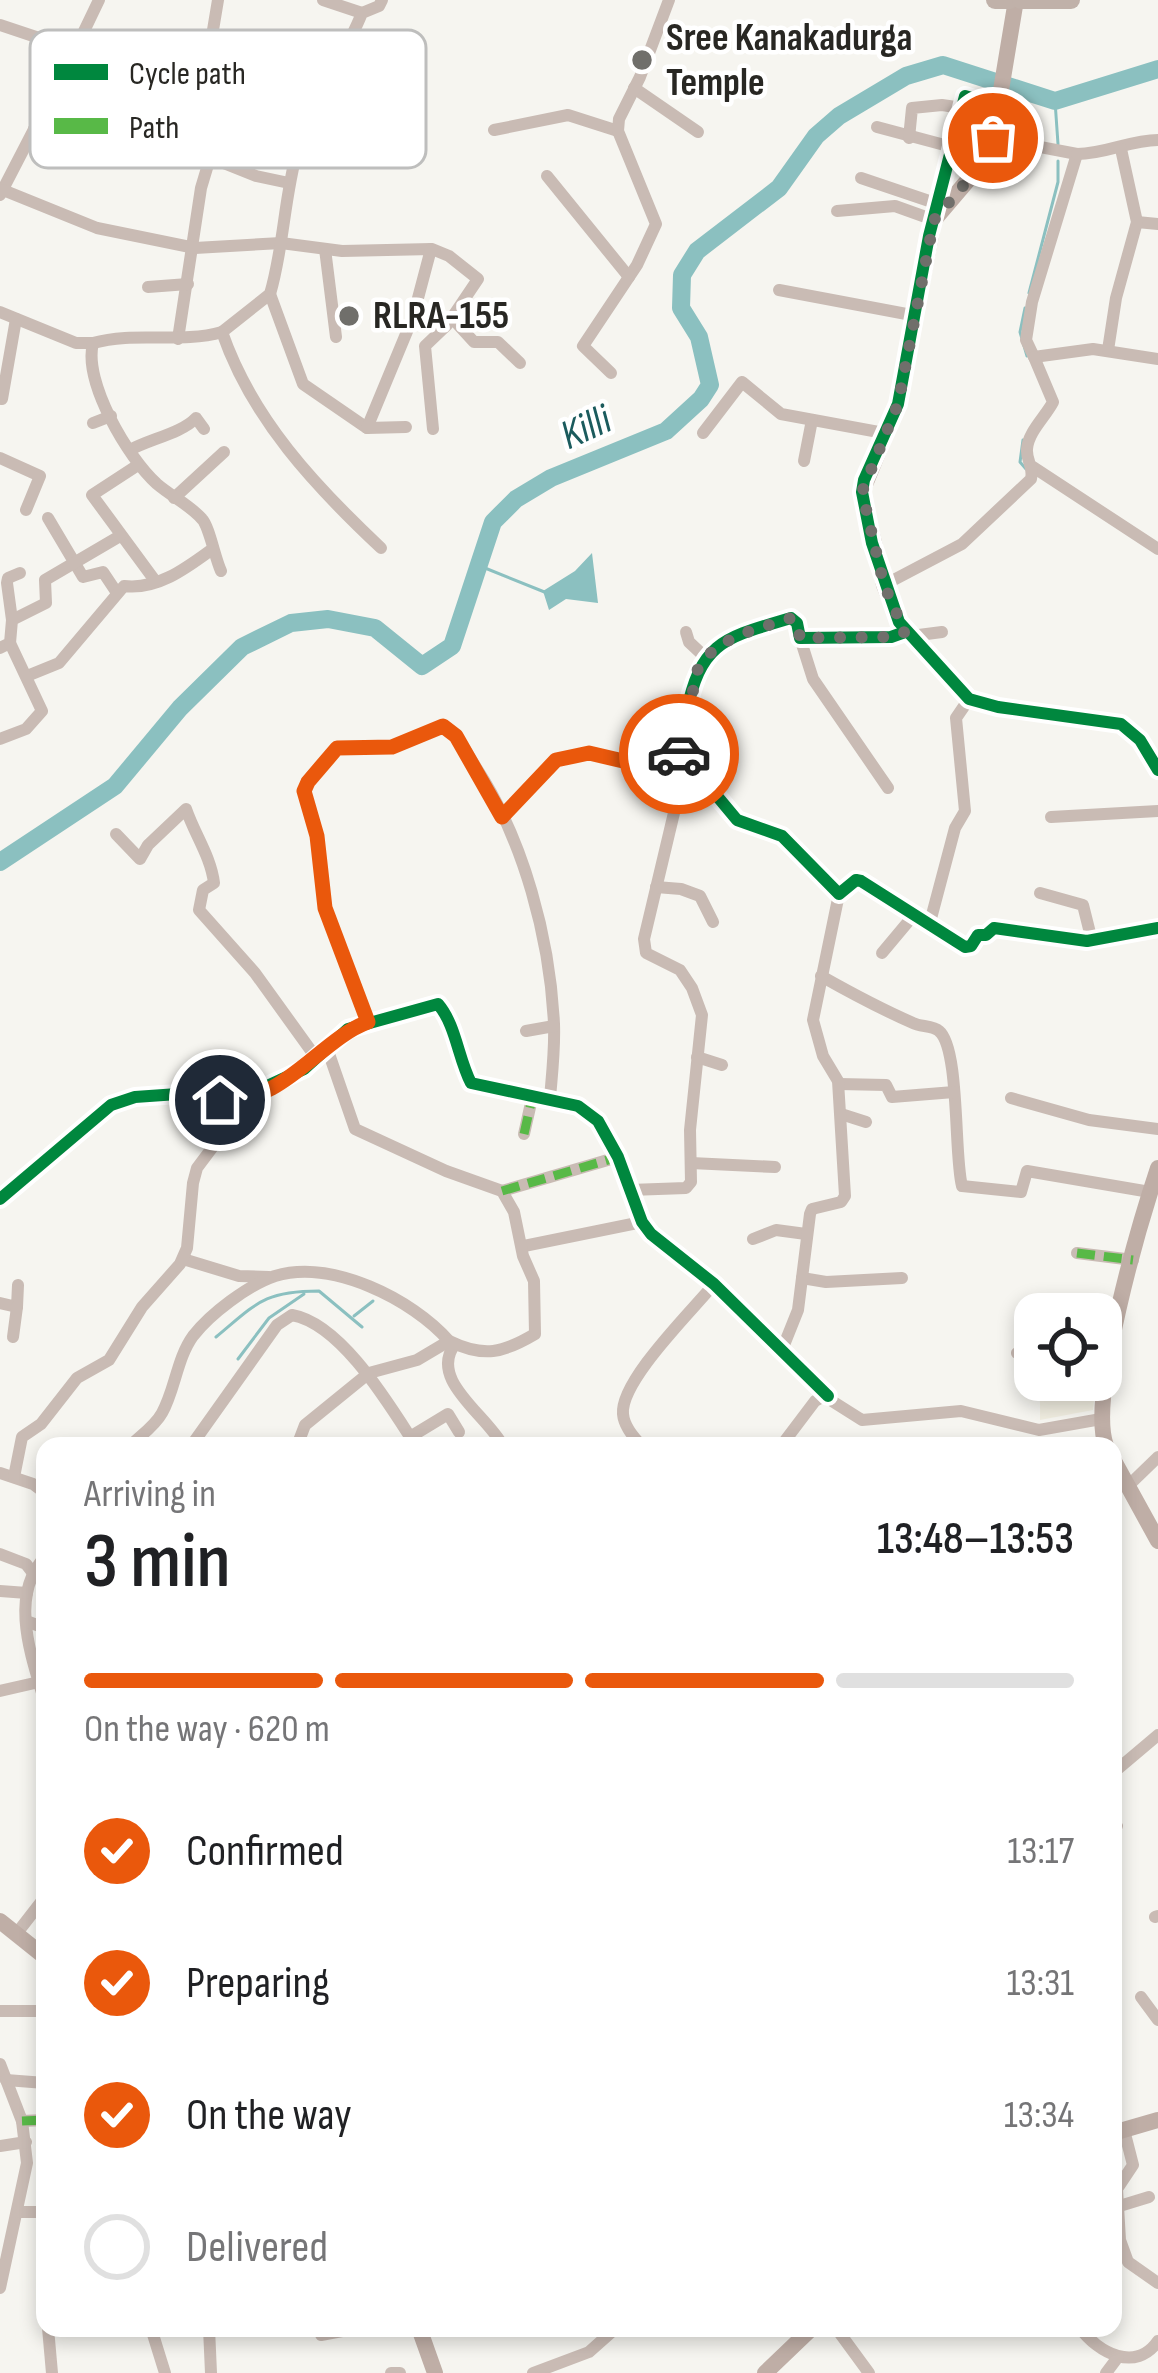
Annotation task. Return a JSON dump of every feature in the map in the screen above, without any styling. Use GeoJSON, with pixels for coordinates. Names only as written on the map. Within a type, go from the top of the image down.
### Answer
{"type":"FeatureCollection","features":[{"type":"Feature","properties":{"kind":"main road"},"geometry":{"type":"LineString","coordinates":[[997,0],[1071,0]]}},
{"type":"Feature","properties":{"kind":"street"},"geometry":{"type":"LineString","coordinates":[[85,30],[99,0]]}},
{"type":"Feature","properties":{"kind":"street"},"geometry":{"type":"LineString","coordinates":[[213,30],[218,0]]}},
{"type":"Feature","properties":{"kind":"street"},"geometry":{"type":"LineString","coordinates":[[322,0],[362,13],[382,0]]}},
{"type":"Feature","properties":{"kind":"street"},"geometry":{"type":"LineString","coordinates":[[611,373],[583,346],[656,224],[617,131],[669,0]]}},
{"type":"Feature","properties":{"kind":"street"},"geometry":{"type":"LineString","coordinates":[[936,212],[974,173],[994,133],[1016,0]]}},
{"type":"Feature","properties":{"kind":"street"},"geometry":{"type":"LineString","coordinates":[[355,30],[362,13]]}},
{"type":"Feature","properties":{"kind":"street"},"geometry":{"type":"LineString","coordinates":[[0,25],[30,35]]}},
{"type":"Feature","properties":{"kind":"street"},"geometry":{"type":"LineString","coordinates":[[634,88],[698,132]]}},
{"type":"Feature","properties":{"kind":"street"},"geometry":{"type":"LineString","coordinates":[[994,133],[994,105],[965,96],[936,212],[898,404],[862,492],[884,585],[907,634],[969,699],[1111,721],[1132,730],[1153,749],[1158,770]]}},
{"type":"Feature","properties":{"kind":"street"},"geometry":{"type":"LineString","coordinates":[[909,138],[912,108],[962,109]]}},
{"type":"Feature","properties":{"kind":"street"},"geometry":{"type":"LineString","coordinates":[[494,130],[568,115],[617,131]]}},
{"type":"Feature","properties":{"kind":"street"},"geometry":{"type":"LineString","coordinates":[[877,127],[952,147]]}},
{"type":"Feature","properties":{"kind":"street"},"geometry":{"type":"LineString","coordinates":[[994,133],[1071,152],[1121,149],[1158,140]]}},
{"type":"Feature","properties":{"kind":"street"},"geometry":{"type":"LineString","coordinates":[[30,137],[1,193],[98,228],[195,248],[280,243],[325,249],[431,249],[449,256],[478,279],[452,318],[425,346],[433,429]]}},
{"type":"Feature","properties":{"kind":"street"},"geometry":{"type":"LineString","coordinates":[[1108,350],[1116,298],[1137,222],[1121,149]]}},
{"type":"Feature","properties":{"kind":"street"},"geometry":{"type":"LineString","coordinates":[[1071,152],[1026,340],[1054,402],[1028,444],[1027,455],[1033,470],[1158,549]]}},
{"type":"Feature","properties":{"kind":"street"},"geometry":{"type":"LineString","coordinates":[[178,339],[208,168]]}},
{"type":"Feature","properties":{"kind":"street"},"geometry":{"type":"LineString","coordinates":[[236,168],[289,182]]}},
{"type":"Feature","properties":{"kind":"street"},"geometry":{"type":"LineString","coordinates":[[293,168],[270,295],[303,384],[367,428],[406,428]]}},
{"type":"Feature","properties":{"kind":"street"},"geometry":{"type":"LineString","coordinates":[[548,176],[628,277]]}},
{"type":"Feature","properties":{"kind":"street"},"geometry":{"type":"LineString","coordinates":[[861,178],[936,212]]}},
{"type":"Feature","properties":{"kind":"street"},"geometry":{"type":"LineString","coordinates":[[837,211],[895,206],[936,212]]}},
{"type":"Feature","properties":{"kind":"street"},"geometry":{"type":"LineString","coordinates":[[1137,222],[1158,224]]}},
{"type":"Feature","properties":{"kind":"street"},"geometry":{"type":"LineString","coordinates":[[325,249],[336,337]]}},
{"type":"Feature","properties":{"kind":"street"},"geometry":{"type":"LineString","coordinates":[[367,428],[413,317],[431,249]]}},
{"type":"Feature","properties":{"kind":"street"},"geometry":{"type":"LineString","coordinates":[[148,287],[188,284]]}},
{"type":"Feature","properties":{"kind":"street"},"geometry":{"type":"LineString","coordinates":[[779,290],[917,316]]}},
{"type":"Feature","properties":{"kind":"street"},"geometry":{"type":"LineString","coordinates":[[0,312],[76,343],[178,339],[222,332],[270,295]]}},
{"type":"Feature","properties":{"kind":"street"},"geometry":{"type":"LineString","coordinates":[[452,318],[474,342],[498,342],[520,363]]}},
{"type":"Feature","properties":{"kind":"street"},"geometry":{"type":"LineString","coordinates":[[2,399],[16,319]]}},
{"type":"Feature","properties":{"kind":"street"},"geometry":{"type":"LineString","coordinates":[[222,332],[234,365],[271,429],[329,500],[381,548]]}},
{"type":"Feature","properties":{"kind":"street"},"geometry":{"type":"LineString","coordinates":[[93,343],[92,375],[138,465],[204,520],[221,572]]}},
{"type":"Feature","properties":{"kind":"street"},"geometry":{"type":"LineString","coordinates":[[1034,357],[1108,350],[1158,359]]}},
{"type":"Feature","properties":{"kind":"street"},"geometry":{"type":"LineString","coordinates":[[703,433],[742,382],[781,414],[884,433]]}},
{"type":"Feature","properties":{"kind":"street"},"geometry":{"type":"LineString","coordinates":[[93,422],[111,416]]}},
{"type":"Feature","properties":{"kind":"street"},"geometry":{"type":"LineString","coordinates":[[130,450],[155,436],[186,428],[196,418],[204,429]]}},
{"type":"Feature","properties":{"kind":"street"},"geometry":{"type":"LineString","coordinates":[[804,461],[812,420]]}},
{"type":"Feature","properties":{"kind":"street"},"geometry":{"type":"LineString","coordinates":[[174,498],[224,452]]}},
{"type":"Feature","properties":{"kind":"street"},"geometry":{"type":"LineString","coordinates":[[0,458],[40,476],[26,510]]}},
{"type":"Feature","properties":{"kind":"street"},"geometry":{"type":"LineString","coordinates":[[138,465],[93,491],[120,536],[157,582]]}},
{"type":"Feature","properties":{"kind":"street"},"geometry":{"type":"LineString","coordinates":[[884,585],[962,544],[1016,496],[1033,470]]}},
{"type":"Feature","properties":{"kind":"street"},"geometry":{"type":"LineString","coordinates":[[48,518],[83,578],[103,572],[117,592]]}},
{"type":"Feature","properties":{"kind":"street"},"geometry":{"type":"LineString","coordinates":[[12,620],[46,603],[45,580],[120,536]]}},
{"type":"Feature","properties":{"kind":"street"},"geometry":{"type":"LineString","coordinates":[[27,676],[59,663],[124,586],[140,588],[179,573],[211,550]]}},
{"type":"Feature","properties":{"kind":"street"},"geometry":{"type":"LineString","coordinates":[[0,739],[26,729],[41,713],[27,676],[5,646],[12,620],[4,596],[8,578],[20,573]]}},
{"type":"Feature","properties":{"kind":"street"},"geometry":{"type":"LineString","coordinates":[[630,1190],[688,1187],[702,1015],[680,970],[646,953],[644,939],[683,775],[678,764],[693,682],[705,657],[726,641],[791,618],[797,623],[813,679],[888,788]]}},
{"type":"Feature","properties":{"kind":"street"},"geometry":{"type":"LineString","coordinates":[[686,632],[689,642],[705,657]]}},
{"type":"Feature","properties":{"kind":"street"},"geometry":{"type":"LineString","coordinates":[[800,638],[942,632]]}},
{"type":"Feature","properties":{"kind":"street"},"geometry":{"type":"LineString","coordinates":[[929,926],[955,828],[965,811],[956,718],[969,699]]}},
{"type":"Feature","properties":{"kind":"street"},"geometry":{"type":"LineString","coordinates":[[368,1022],[325,908],[317,836],[305,798],[308,782],[337,748],[392,747],[443,726],[456,736],[502,817],[521,864],[547,956],[554,1026],[550,1098]]}},
{"type":"Feature","properties":{"kind":"street"},"geometry":{"type":"LineString","coordinates":[[502,817],[556,760],[589,753],[683,775],[712,790],[737,820],[782,836],[838,894]]}},
{"type":"Feature","properties":{"kind":"street"},"geometry":{"type":"LineString","coordinates":[[116,834],[140,860],[148,845],[186,809],[198,844],[212,862],[214,883],[203,890],[199,910],[322,1054],[355,1129],[502,1191],[618,1157]]}},
{"type":"Feature","properties":{"kind":"street"},"geometry":{"type":"LineString","coordinates":[[1051,817],[1158,811]]}},
{"type":"Feature","properties":{"kind":"street"},"geometry":{"type":"LineString","coordinates":[[782,1350],[792,1330],[812,1209],[842,1202],[845,1196],[838,1084],[814,1026],[838,894],[853,881],[861,881],[967,947],[977,935],[994,928],[1092,940],[1158,928]]}},
{"type":"Feature","properties":{"kind":"street"},"geometry":{"type":"LineString","coordinates":[[656,887],[700,896],[713,922]]}},
{"type":"Feature","properties":{"kind":"street"},"geometry":{"type":"LineString","coordinates":[[1040,893],[1083,905],[1092,940]]}},
{"type":"Feature","properties":{"kind":"street"},"geometry":{"type":"LineString","coordinates":[[881,953],[913,916]]}},
{"type":"Feature","properties":{"kind":"street"},"geometry":{"type":"LineString","coordinates":[[821,976],[916,1026],[939,1030],[954,1092],[962,1186],[1022,1192],[1027,1171],[1154,1184],[1122,1297]]}},
{"type":"Feature","properties":{"kind":"street"},"geometry":{"type":"LineString","coordinates":[[0,1198],[111,1105],[135,1097],[192,1093],[235,1101],[322,1054],[348,1029],[438,1004],[472,1082],[578,1106],[598,1121],[618,1157],[642,1222],[714,1284],[828,1396],[862,1420],[961,1411],[1039,1430],[1101,1419]]}},
{"type":"Feature","properties":{"kind":"street"},"geometry":{"type":"LineString","coordinates":[[526,1031],[554,1026]]}},
{"type":"Feature","properties":{"kind":"street"},"geometry":{"type":"LineString","coordinates":[[698,1057],[722,1065]]}},
{"type":"Feature","properties":{"kind":"street"},"geometry":{"type":"LineString","coordinates":[[838,1084],[886,1085],[892,1097],[954,1092]]}},
{"type":"Feature","properties":{"kind":"street"},"geometry":{"type":"LineString","coordinates":[[524,1134],[533,1094]]}},
{"type":"Feature","properties":{"kind":"street"},"geometry":{"type":"LineString","coordinates":[[1011,1098],[1089,1120],[1158,1129]]}},
{"type":"Feature","properties":{"kind":"street"},"geometry":{"type":"LineString","coordinates":[[36,1489],[7,1475],[22,1438],[41,1424],[77,1378],[109,1360],[142,1307],[183,1259],[193,1183],[218,1131],[220,1100]]}},
{"type":"Feature","properties":{"kind":"street"},"geometry":{"type":"LineString","coordinates":[[841,1114],[866,1122]]}},
{"type":"Feature","properties":{"kind":"street"},"geometry":{"type":"LineString","coordinates":[[691,1163],[775,1167]]}},
{"type":"Feature","properties":{"kind":"street"},"geometry":{"type":"LineString","coordinates":[[183,1259],[239,1276],[323,1276],[374,1288],[424,1315],[452,1342],[475,1352],[502,1353],[535,1334],[537,1298],[524,1246],[502,1191]]}},
{"type":"Feature","properties":{"kind":"street"},"geometry":{"type":"LineString","coordinates":[[524,1246],[642,1222]]}},
{"type":"Feature","properties":{"kind":"street"},"geometry":{"type":"LineString","coordinates":[[753,1239],[776,1230],[806,1234]]}},
{"type":"Feature","properties":{"kind":"street"},"geometry":{"type":"LineString","coordinates":[[1077,1253],[1133,1260]]}},
{"type":"Feature","properties":{"kind":"street"},"geometry":{"type":"LineString","coordinates":[[140,1437],[160,1418],[192,1337],[230,1304],[276,1276]]}},
{"type":"Feature","properties":{"kind":"street"},"geometry":{"type":"LineString","coordinates":[[802,1278],[826,1282],[902,1278]]}},
{"type":"Feature","properties":{"kind":"street"},"geometry":{"type":"LineString","coordinates":[[633,1437],[623,1415],[628,1387],[714,1284]]}},
{"type":"Feature","properties":{"kind":"street"},"geometry":{"type":"LineString","coordinates":[[13,1337],[18,1286]]}},
{"type":"Feature","properties":{"kind":"street"},"geometry":{"type":"LineString","coordinates":[[0,1303],[17,1307]]}},
{"type":"Feature","properties":{"kind":"street"},"geometry":{"type":"LineString","coordinates":[[196,1437],[277,1325],[292,1315],[315,1324],[369,1373],[410,1437]]}},
{"type":"Feature","properties":{"kind":"street"},"geometry":{"type":"LineString","coordinates":[[301,1437],[304,1425],[369,1373],[417,1360],[452,1342]]}},
{"type":"Feature","properties":{"kind":"street"},"geometry":{"type":"LineString","coordinates":[[452,1342],[447,1375],[497,1437]]}},
{"type":"Feature","properties":{"kind":"street"},"geometry":{"type":"LineString","coordinates":[[788,1437],[815,1401],[828,1396]]}},
{"type":"Feature","properties":{"kind":"street"},"geometry":{"type":"LineString","coordinates":[[1102,1401],[1104,1437]]}},
{"type":"Feature","properties":{"kind":"street"},"geometry":{"type":"LineString","coordinates":[[418,1437],[448,1414],[459,1432]]}},
{"type":"Feature","properties":{"kind":"street"},"geometry":{"type":"LineString","coordinates":[[1036,1437],[1039,1430]]}},
{"type":"Feature","properties":{"kind":"street"},"geometry":{"type":"LineString","coordinates":[[1128,1486],[1158,1456]]}},
{"type":"Feature","properties":{"kind":"street"},"geometry":{"type":"LineString","coordinates":[[1122,1475],[1158,1541]]}},
{"type":"Feature","properties":{"kind":"street"},"geometry":{"type":"LineString","coordinates":[[0,1554],[26,1564],[33,1573]]}},
{"type":"Feature","properties":{"kind":"street"},"geometry":{"type":"LineString","coordinates":[[36,1569],[27,1593],[26,1621],[36,1668]]}},
{"type":"Feature","properties":{"kind":"street"},"geometry":{"type":"LineString","coordinates":[[0,1591],[27,1593]]}},
{"type":"Feature","properties":{"kind":"street"},"geometry":{"type":"LineString","coordinates":[[26,1621],[36,1625]]}},
{"type":"Feature","properties":{"kind":"street"},"geometry":{"type":"LineString","coordinates":[[0,1691],[36,1683]]}},
{"type":"Feature","properties":{"kind":"street"},"geometry":{"type":"LineString","coordinates":[[1122,1765],[1158,1735]]}},
{"type":"Feature","properties":{"kind":"street"},"geometry":{"type":"LineString","coordinates":[[17,1933],[36,1909]]}},
{"type":"Feature","properties":{"kind":"street"},"geometry":{"type":"LineString","coordinates":[[0,1921],[36,1950]]}},
{"type":"Feature","properties":{"kind":"street"},"geometry":{"type":"LineString","coordinates":[[1141,1997],[1158,2020]]}},
{"type":"Feature","properties":{"kind":"street"},"geometry":{"type":"LineString","coordinates":[[0,2011],[36,2011]]}},
{"type":"Feature","properties":{"kind":"street"},"geometry":{"type":"LineString","coordinates":[[3,2073],[36,2081]]}},
{"type":"Feature","properties":{"kind":"street"},"geometry":{"type":"LineString","coordinates":[[0,2288],[27,2163],[22,2121],[3,2073]]}},
{"type":"Feature","properties":{"kind":"street"},"geometry":{"type":"LineString","coordinates":[[22,2121],[36,2120]]}},
{"type":"Feature","properties":{"kind":"street"},"geometry":{"type":"LineString","coordinates":[[1122,2131],[1158,2120]]}},
{"type":"Feature","properties":{"kind":"street"},"geometry":{"type":"LineString","coordinates":[[0,2146],[26,2141]]}},
{"type":"Feature","properties":{"kind":"street"},"geometry":{"type":"LineString","coordinates":[[1122,2141],[1132,2165],[1122,2181]]}},
{"type":"Feature","properties":{"kind":"street"},"geometry":{"type":"LineString","coordinates":[[1122,2205],[1149,2197]]}},
{"type":"Feature","properties":{"kind":"street"},"geometry":{"type":"LineString","coordinates":[[18,2212],[36,2212]]}},
{"type":"Feature","properties":{"kind":"street"},"geometry":{"type":"LineString","coordinates":[[1122,2246],[1128,2262],[1158,2283]]}},
{"type":"Feature","properties":{"kind":"street"},"geometry":{"type":"LineString","coordinates":[[49,2337],[52,2373]]}},
{"type":"Feature","properties":{"kind":"street"},"geometry":{"type":"LineString","coordinates":[[154,2337],[165,2373]]}},
{"type":"Feature","properties":{"kind":"street"},"geometry":{"type":"LineString","coordinates":[[209,2337],[211,2373]]}},
{"type":"Feature","properties":{"kind":"street"},"geometry":{"type":"LineString","coordinates":[[422,2337],[435,2373]]}},
{"type":"Feature","properties":{"kind":"street"},"geometry":{"type":"LineString","coordinates":[[533,2373],[589,2352],[606,2337]]}},
{"type":"Feature","properties":{"kind":"street"},"geometry":{"type":"LineString","coordinates":[[765,2373],[803,2337]]}},
{"type":"Feature","properties":{"kind":"street"},"geometry":{"type":"LineString","coordinates":[[843,2337],[869,2373]]}},
{"type":"Feature","properties":{"kind":"street"},"geometry":{"type":"LineString","coordinates":[[1087,2337],[1118,2357],[1142,2355],[1158,2341]]}},
{"type":"Feature","properties":{"kind":"street"},"geometry":{"type":"LineString","coordinates":[[1106,2373],[1118,2357]]}},
{"type":"Feature","properties":{"kind":"shaded area"},"geometry":{"type":"Polygon","coordinates":[[[1040,1401],[1094,1401],[1093,1410],[1040,1420],[1040,1401]]]}},
{"type":"Feature","properties":{"kind":"water"},"geometry":{"type":"Polygon","coordinates":[[[592,553],[598,603],[566,599],[549,610],[543,591],[575,571],[592,553]]]}},
{"type":"Feature","properties":{"kind":"waterway","name":"Killi"},"geometry":{"type":"LineString","coordinates":[[0,862],[115,786],[180,708],[242,647],[291,623],[328,619],[375,628],[422,666],[452,646],[493,522],[516,499],[551,478],[666,431],[701,399],[710,385],[699,337],[681,308],[682,275],[697,251],[779,188],[816,136],[839,116],[906,76],[943,65],[1055,101],[1158,69]]}},
{"type":"Feature","properties":{"kind":"waterway"},"geometry":{"type":"LineString","coordinates":[[1055,101],[1058,144]]}},
{"type":"Feature","properties":{"kind":"waterway"},"geometry":{"type":"LineString","coordinates":[[1029,293],[1058,182],[1058,161]]}},
{"type":"Feature","properties":{"kind":"waterway"},"geometry":{"type":"LineString","coordinates":[[1025,308],[1020,332],[1027,356]]}},
{"type":"Feature","properties":{"kind":"waterway"},"geometry":{"type":"LineString","coordinates":[[1023,440],[1020,462],[1026,469]]}},
{"type":"Feature","properties":{"kind":"waterway"},"geometry":{"type":"LineString","coordinates":[[480,566],[547,593]]}},
{"type":"Feature","properties":{"kind":"waterway"},"geometry":{"type":"LineString","coordinates":[[216,1337],[262,1301],[285,1293],[319,1291],[362,1327]]}},
{"type":"Feature","properties":{"kind":"waterway"},"geometry":{"type":"LineString","coordinates":[[238,1359],[269,1318],[304,1294]]}},
{"type":"Feature","properties":{"kind":"waterway"},"geometry":{"type":"LineString","coordinates":[[354,1316],[373,1301]]}},
{"type":"Feature","properties":{"kind":"marked path"},"geometry":{"type":"LineString","coordinates":[[524,1134],[533,1094]]}},
{"type":"Feature","properties":{"kind":"marked path"},"geometry":{"type":"LineString","coordinates":[[502,1191],[618,1157]]}},
{"type":"Feature","properties":{"kind":"marked path"},"geometry":{"type":"LineString","coordinates":[[1077,1253],[1133,1260]]}},
{"type":"Feature","properties":{"kind":"marked path"},"geometry":{"type":"LineString","coordinates":[[22,2121],[36,2120]]}},
{"type":"Feature","properties":{"kind":"cycle path"},"geometry":{"type":"LineString","coordinates":[[996,127],[994,105],[965,96],[929,236],[898,404],[864,480],[872,543],[899,622],[969,699],[1121,724],[1140,740],[1158,770]]}},
{"type":"Feature","properties":{"kind":"cycle path"},"geometry":{"type":"LineString","coordinates":[[905,632],[891,637],[800,638],[791,618],[719,646],[699,671],[692,690],[679,772],[712,790],[737,820],[782,836],[839,894],[861,881],[965,947],[994,928],[1087,941],[1158,928]]}},
{"type":"Feature","properties":{"kind":"cycle path"},"geometry":{"type":"LineString","coordinates":[[0,1199],[111,1105],[135,1097],[192,1093],[235,1101],[304,1069],[348,1029],[438,1004],[471,1083],[578,1106],[598,1121],[651,1234],[714,1284],[828,1396]]}},
{"type":"Feature","properties":{"kind":"way so far"},"geometry":{"type":"LineString","coordinates":[[679,754],[698,668],[726,641],[791,618],[796,620],[800,638],[891,637],[905,632],[884,585],[862,492],[898,404],[934,220],[974,173],[993,138]]}},
{"type":"Feature","properties":{"kind":"place","name":"Sree Kanakadurga Temple"},"geometry":{"type":"Point","coordinates":[642,60]}},
{"type":"Feature","properties":{"kind":"place","name":"RLRA-155"},"geometry":{"type":"Point","coordinates":[349,316]}},
{"type":"Feature","properties":{"kind":"route"},"geometry":{"type":"LineString","coordinates":[[220,1100],[251,1096],[291,1076],[348,1029],[368,1022],[325,908],[317,836],[304,791],[332,751],[392,747],[443,726],[453,732],[488,785],[502,817],[556,760],[589,753],[683,775],[678,770],[679,754]]}}]}
